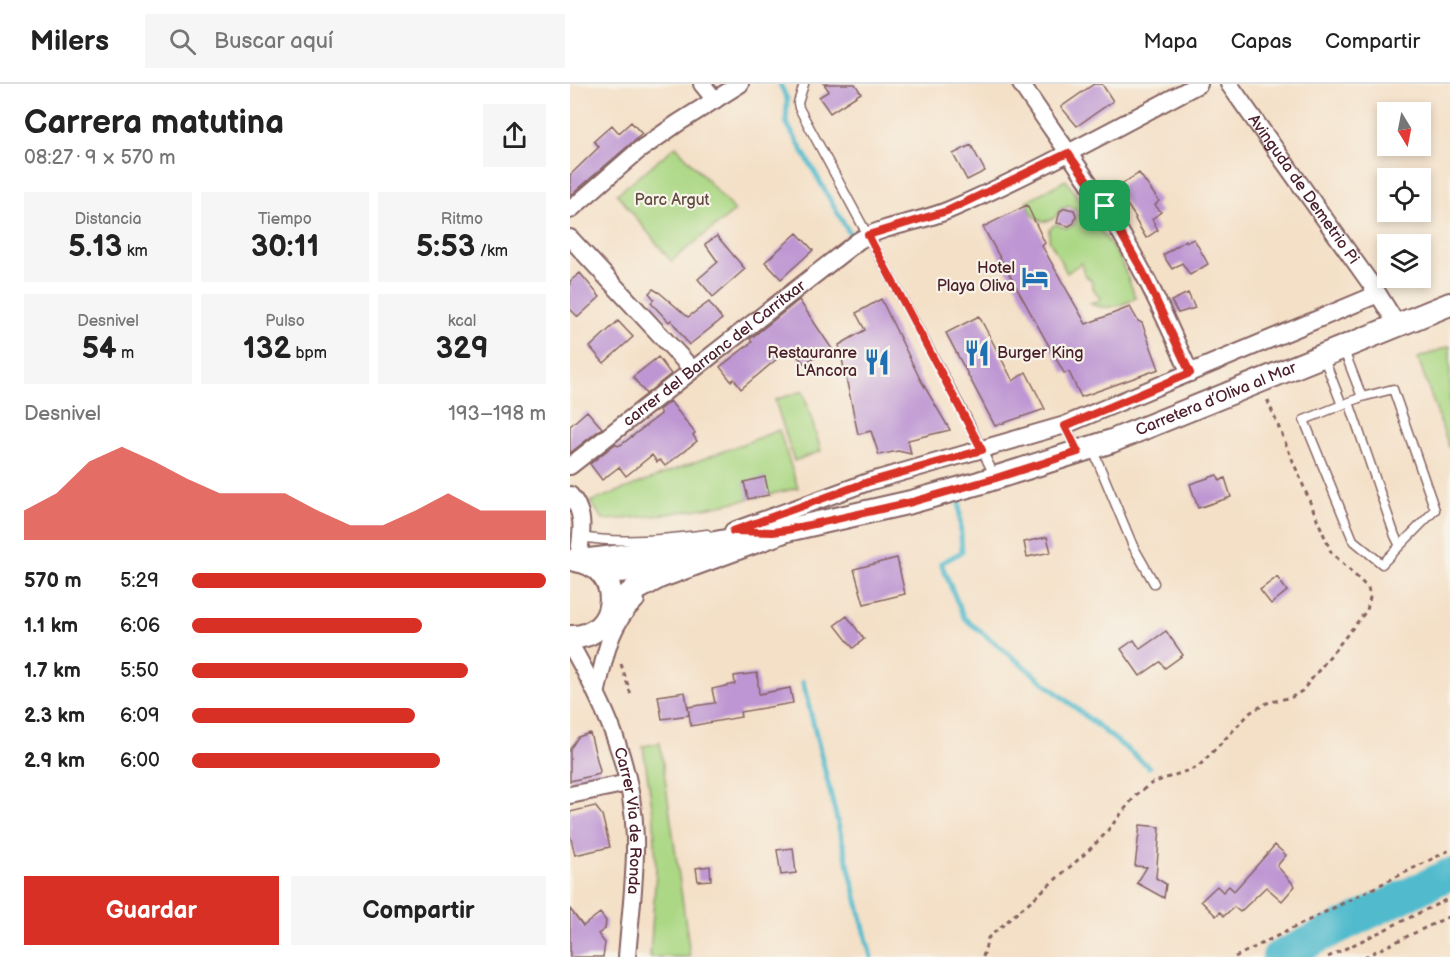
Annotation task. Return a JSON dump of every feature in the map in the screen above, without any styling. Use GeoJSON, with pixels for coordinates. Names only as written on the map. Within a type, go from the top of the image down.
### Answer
{"type":"FeatureCollection","features":[{"type":"Feature","properties":{"kind":"street"},"geometry":{"type":"LineString","coordinates":[[702,84],[715,100]]}},
{"type":"Feature","properties":{"kind":"street"},"geometry":{"type":"LineString","coordinates":[[570,210],[638,151],[740,84]]}},
{"type":"Feature","properties":{"kind":"street"},"geometry":{"type":"LineString","coordinates":[[1021,84],[1105,206],[1142,270],[1190,373]]}},
{"type":"Feature","properties":{"kind":"street"},"geometry":{"type":"LineString","coordinates":[[863,238],[947,211],[1068,153],[1199,84]]}},
{"type":"Feature","properties":{"kind":"street","name":"Avinguda de Demetrio Pi"},"geometry":{"type":"LineString","coordinates":[[1229,84],[1378,294],[1398,326]]}},
{"type":"Feature","properties":{"kind":"street"},"geometry":{"type":"LineString","coordinates":[[570,237],[692,369]]}},
{"type":"Feature","properties":{"kind":"street","name":"carrer del Barranc del Carritxar"},"geometry":{"type":"LineString","coordinates":[[570,466],[863,238]]}},
{"type":"Feature","properties":{"kind":"street"},"geometry":{"type":"LineString","coordinates":[[726,531],[868,482],[1065,426],[1378,294]]}},
{"type":"Feature","properties":{"kind":"street","name":"Carretera d’Oliva al Mar"},"geometry":{"type":"LineString","coordinates":[[780,531],[912,502],[1085,450],[1260,382],[1450,304]]}},
{"type":"Feature","properties":{"kind":"street"},"geometry":{"type":"LineString","coordinates":[[570,495],[582,514],[577,560]]}},
{"type":"Feature","properties":{"kind":"street"},"geometry":{"type":"LineString","coordinates":[[570,637],[588,635],[633,591],[646,584],[780,531]]}},
{"type":"Feature","properties":{"kind":"street"},"geometry":{"type":"LineString","coordinates":[[577,560],[682,549],[780,531]]}},
{"type":"Feature","properties":{"kind":"street"},"geometry":{"type":"LineString","coordinates":[[601,572],[646,569],[714,557]]}},
{"type":"Feature","properties":{"kind":"street"},"geometry":{"type":"LineString","coordinates":[[597,690],[615,624],[626,609],[642,595],[682,577],[714,557]]}},
{"type":"Feature","properties":{"kind":"street"},"geometry":{"type":"LineString","coordinates":[[577,560],[588,563],[601,572],[610,588],[612,599],[604,619]]}},
{"type":"Feature","properties":{"kind":"street","name":"Carrer Via de Ronda"},"geometry":{"type":"LineString","coordinates":[[597,690],[604,619]]}},
{"type":"Feature","properties":{"kind":"street","name":"Carrer Via de Ronda"},"geometry":{"type":"LineString","coordinates":[[570,644],[597,690],[614,731],[628,783],[633,812],[635,851],[627,957]]}},
{"type":"Feature","properties":{"kind":"street"},"geometry":{"type":"LineString","coordinates":[[570,795],[628,783]]}},
{"type":"Feature","properties":{"kind":"lane"},"geometry":{"type":"LineString","coordinates":[[804,84],[798,103],[799,108],[863,238],[982,450],[987,481]]}},
{"type":"Feature","properties":{"kind":"lane"},"geometry":{"type":"LineString","coordinates":[[1333,352],[1362,397]]}},
{"type":"Feature","properties":{"kind":"lane"},"geometry":{"type":"LineString","coordinates":[[1333,352],[1346,403],[1400,546]]}},
{"type":"Feature","properties":{"kind":"lane"},"geometry":{"type":"LineString","coordinates":[[1393,389],[1435,510],[1382,564],[1353,540],[1305,420],[1362,397],[1393,389]]}},
{"type":"Feature","properties":{"kind":"lane"},"geometry":{"type":"LineString","coordinates":[[1065,426],[1085,450],[1154,583]]}},
{"type":"Feature","properties":{"kind":"lane"},"geometry":{"type":"LineString","coordinates":[[581,537],[628,540],[726,531],[780,531]]}},
{"type":"Feature","properties":{"kind":"path"},"geometry":{"type":"LineString","coordinates":[[984,957],[988,938],[1087,852],[1137,794],[1152,783],[1198,767],[1251,712],[1267,703],[1292,697],[1302,691],[1367,610],[1370,597],[1368,588],[1331,552],[1260,382]]}},
{"type":"Feature","properties":{"kind":"path"},"geometry":{"type":"LineString","coordinates":[[619,659],[632,698]]}},
{"type":"Feature","properties":{"kind":"path"},"geometry":{"type":"LineString","coordinates":[[1235,957],[1450,850]]}},
{"type":"Feature","properties":{"kind":"path"},"geometry":{"type":"LineString","coordinates":[[1328,957],[1450,898]]}},
{"type":"Feature","properties":{"kind":"path"},"geometry":{"type":"LineString","coordinates":[[1364,957],[1450,916]]}},
{"type":"Feature","properties":{"kind":"green space","name":"Parc Argut"},"geometry":{"type":"Polygon","coordinates":[[[676,146],[735,211],[671,261],[617,194],[676,146]]]}},
{"type":"Feature","properties":{"kind":"green space"},"geometry":{"type":"Polygon","coordinates":[[[1066,180],[1120,259],[1136,298],[1114,306],[1096,306],[1090,303],[1101,300],[1091,280],[1084,273],[1081,263],[1067,273],[1049,239],[1049,230],[1055,224],[1066,228],[1074,226],[1078,212],[1068,206],[1059,210],[1052,219],[1045,221],[1034,216],[1026,201],[1066,180]]]}},
{"type":"Feature","properties":{"kind":"green space"},"geometry":{"type":"Polygon","coordinates":[[[1450,346],[1450,447],[1449,447],[1418,358],[1450,346]]]}},
{"type":"Feature","properties":{"kind":"green space"},"geometry":{"type":"Polygon","coordinates":[[[803,391],[821,451],[794,461],[775,400],[803,391]]]}},
{"type":"Feature","properties":{"kind":"green space"},"geometry":{"type":"Polygon","coordinates":[[[779,430],[798,488],[653,516],[604,520],[590,502],[779,430]]]}},
{"type":"Feature","properties":{"kind":"green space"},"geometry":{"type":"Polygon","coordinates":[[[660,743],[690,957],[650,957],[656,871],[654,820],[643,746],[660,743]]]}},
{"type":"Feature","properties":{"kind":"building"},"geometry":{"type":"Polygon","coordinates":[[[824,84],[855,84],[861,93],[830,113],[819,97],[829,91],[824,84]]]}},
{"type":"Feature","properties":{"kind":"building"},"geometry":{"type":"Polygon","coordinates":[[[1094,84],[1102,84],[1113,101],[1077,126],[1061,107],[1094,84]]]}},
{"type":"Feature","properties":{"kind":"building"},"geometry":{"type":"Polygon","coordinates":[[[631,122],[642,134],[570,196],[570,175],[599,147],[594,141],[612,125],[619,133],[631,122]]]}},
{"type":"Feature","properties":{"kind":"building"},"geometry":{"type":"Polygon","coordinates":[[[971,145],[985,171],[967,180],[953,154],[971,145]]]}},
{"type":"Feature","properties":{"kind":"building"},"geometry":{"type":"Polygon","coordinates":[[[1139,173],[1159,201],[1155,205],[1161,212],[1152,219],[1158,230],[1146,238],[1116,188],[1139,173]]]}},
{"type":"Feature","properties":{"kind":"building","name":"Hotel Playa Oliva"},"geometry":{"type":"Polygon","coordinates":[[[1027,205],[1045,243],[1042,246],[1086,324],[1130,307],[1138,321],[1142,323],[1159,369],[1081,397],[1069,372],[1064,373],[983,227],[1027,205]]]}},
{"type":"Feature","properties":{"kind":"building"},"geometry":{"type":"Polygon","coordinates":[[[1065,208],[1074,210],[1076,215],[1074,223],[1069,226],[1057,223],[1060,211],[1065,208]]]}},
{"type":"Feature","properties":{"kind":"building"},"geometry":{"type":"Polygon","coordinates":[[[797,233],[813,250],[781,279],[765,262],[797,233]]]}},
{"type":"Feature","properties":{"kind":"building"},"geometry":{"type":"Polygon","coordinates":[[[717,236],[745,269],[713,297],[698,279],[718,262],[705,244],[717,236]]]}},
{"type":"Feature","properties":{"kind":"building"},"geometry":{"type":"Polygon","coordinates":[[[1194,239],[1208,264],[1190,275],[1182,263],[1172,269],[1163,255],[1186,240],[1187,242],[1194,239]]]}},
{"type":"Feature","properties":{"kind":"building"},"geometry":{"type":"Polygon","coordinates":[[[580,273],[600,297],[578,317],[570,309],[570,281],[580,273]]]}},
{"type":"Feature","properties":{"kind":"building"},"geometry":{"type":"Polygon","coordinates":[[[653,289],[688,317],[709,302],[722,319],[689,345],[671,320],[669,322],[651,303],[654,299],[649,293],[653,289]]]}},
{"type":"Feature","properties":{"kind":"building"},"geometry":{"type":"Polygon","coordinates":[[[1188,293],[1195,308],[1178,313],[1171,301],[1188,293]]]}},
{"type":"Feature","properties":{"kind":"building","name":"Restauranre L'Ancora"},"geometry":{"type":"Polygon","coordinates":[[[881,299],[920,379],[950,430],[908,440],[911,454],[898,451],[879,455],[871,431],[858,434],[839,345],[865,330],[856,313],[881,299]]]}},
{"type":"Feature","properties":{"kind":"building"},"geometry":{"type":"Polygon","coordinates":[[[799,300],[832,349],[804,363],[790,348],[741,389],[734,379],[731,381],[720,367],[752,342],[750,339],[799,300]]]}},
{"type":"Feature","properties":{"kind":"building","name":"Burger King"},"geometry":{"type":"Polygon","coordinates":[[[979,316],[1013,381],[1026,372],[1045,409],[995,426],[946,333],[979,316]]]}},
{"type":"Feature","properties":{"kind":"building"},"geometry":{"type":"Polygon","coordinates":[[[618,321],[633,337],[604,363],[590,347],[618,321]]]}},
{"type":"Feature","properties":{"kind":"building"},"geometry":{"type":"Polygon","coordinates":[[[658,357],[671,374],[646,394],[633,377],[658,357]]]}},
{"type":"Feature","properties":{"kind":"building"},"geometry":{"type":"Polygon","coordinates":[[[670,401],[695,433],[693,435],[697,441],[665,466],[660,460],[657,462],[652,455],[626,476],[619,467],[602,480],[590,464],[615,444],[618,446],[622,444],[661,414],[659,410],[670,401]]]}},
{"type":"Feature","properties":{"kind":"building"},"geometry":{"type":"Polygon","coordinates":[[[587,411],[602,428],[570,453],[570,426],[587,411]]]}},
{"type":"Feature","properties":{"kind":"building"},"geometry":{"type":"Polygon","coordinates":[[[1217,475],[1220,481],[1225,478],[1231,497],[1198,508],[1190,484],[1217,475]]]}},
{"type":"Feature","properties":{"kind":"building"},"geometry":{"type":"Polygon","coordinates":[[[765,477],[769,495],[748,499],[744,482],[765,477]]]}},
{"type":"Feature","properties":{"kind":"building"},"geometry":{"type":"Polygon","coordinates":[[[1047,537],[1051,552],[1027,557],[1024,542],[1047,537]]]}},
{"type":"Feature","properties":{"kind":"building"},"geometry":{"type":"Polygon","coordinates":[[[897,558],[905,594],[864,604],[854,569],[897,558]]]}},
{"type":"Feature","properties":{"kind":"building"},"geometry":{"type":"Polygon","coordinates":[[[1277,577],[1287,591],[1271,604],[1260,590],[1277,577]]]}},
{"type":"Feature","properties":{"kind":"building"},"geometry":{"type":"Polygon","coordinates":[[[847,616],[864,639],[853,648],[835,625],[847,616]]]}},
{"type":"Feature","properties":{"kind":"building"},"geometry":{"type":"Polygon","coordinates":[[[1166,631],[1183,655],[1165,668],[1160,662],[1140,676],[1121,649],[1134,640],[1140,649],[1166,631]]]}},
{"type":"Feature","properties":{"kind":"building"},"geometry":{"type":"Polygon","coordinates":[[[757,673],[759,694],[790,688],[793,703],[740,712],[741,717],[691,726],[688,707],[715,703],[712,689],[735,684],[734,676],[757,673]]]}},
{"type":"Feature","properties":{"kind":"building"},"geometry":{"type":"Polygon","coordinates":[[[685,692],[689,715],[662,719],[658,696],[685,692]]]}},
{"type":"Feature","properties":{"kind":"building"},"geometry":{"type":"Polygon","coordinates":[[[590,733],[599,774],[570,781],[570,749],[578,737],[590,733]]]}},
{"type":"Feature","properties":{"kind":"building"},"geometry":{"type":"Polygon","coordinates":[[[595,806],[602,815],[610,847],[575,855],[570,835],[570,812],[595,806]]]}},
{"type":"Feature","properties":{"kind":"building"},"geometry":{"type":"Polygon","coordinates":[[[1140,825],[1160,827],[1156,878],[1166,884],[1164,898],[1137,883],[1147,867],[1135,866],[1140,825]]]}},
{"type":"Feature","properties":{"kind":"building"},"geometry":{"type":"Polygon","coordinates":[[[1275,845],[1286,855],[1277,866],[1295,886],[1282,901],[1266,887],[1240,912],[1234,907],[1224,916],[1220,912],[1216,916],[1201,901],[1217,886],[1223,892],[1229,886],[1234,891],[1275,845]]]}},
{"type":"Feature","properties":{"kind":"building"},"geometry":{"type":"Polygon","coordinates":[[[793,848],[796,873],[781,875],[777,850],[793,848]]]}},
{"type":"Feature","properties":{"kind":"building"},"geometry":{"type":"Polygon","coordinates":[[[710,866],[711,880],[698,881],[696,868],[710,866]]]}},
{"type":"Feature","properties":{"kind":"building"},"geometry":{"type":"Polygon","coordinates":[[[570,909],[583,926],[600,913],[606,921],[605,929],[598,934],[605,943],[603,957],[570,957],[570,909]]]}},
{"type":"Feature","properties":{"kind":"waterway"},"geometry":{"type":"LineString","coordinates":[[780,84],[787,99],[786,122],[851,236]]}},
{"type":"Feature","properties":{"kind":"waterway"},"geometry":{"type":"LineString","coordinates":[[964,496],[959,501],[962,552],[941,563],[964,618],[1149,767]]}},
{"type":"Feature","properties":{"kind":"waterway"},"geometry":{"type":"LineString","coordinates":[[803,682],[871,957]]}},
{"type":"Feature","properties":{"kind":"waterway"},"geometry":{"type":"LineString","coordinates":[[1278,957],[1450,874]]}},
{"type":"Feature","properties":{"kind":"place","name":"Hotel Playa Oliva"},"geometry":{"type":"Point","coordinates":[1035,277]}},
{"type":"Feature","properties":{"kind":"place","name":"Burger King"},"geometry":{"type":"Point","coordinates":[977,353]}},
{"type":"Feature","properties":{"kind":"place","name":"Restauranre L'Ancora"},"geometry":{"type":"Point","coordinates":[877,362]}},
{"type":"Feature","properties":{"kind":"route"},"geometry":{"type":"LineString","coordinates":[[1068,153],[1105,206],[1142,270],[1190,373],[1065,426],[1078,452],[912,502],[787,530],[733,531],[868,482],[982,450],[868,235],[947,211],[1068,153]]}}]}
